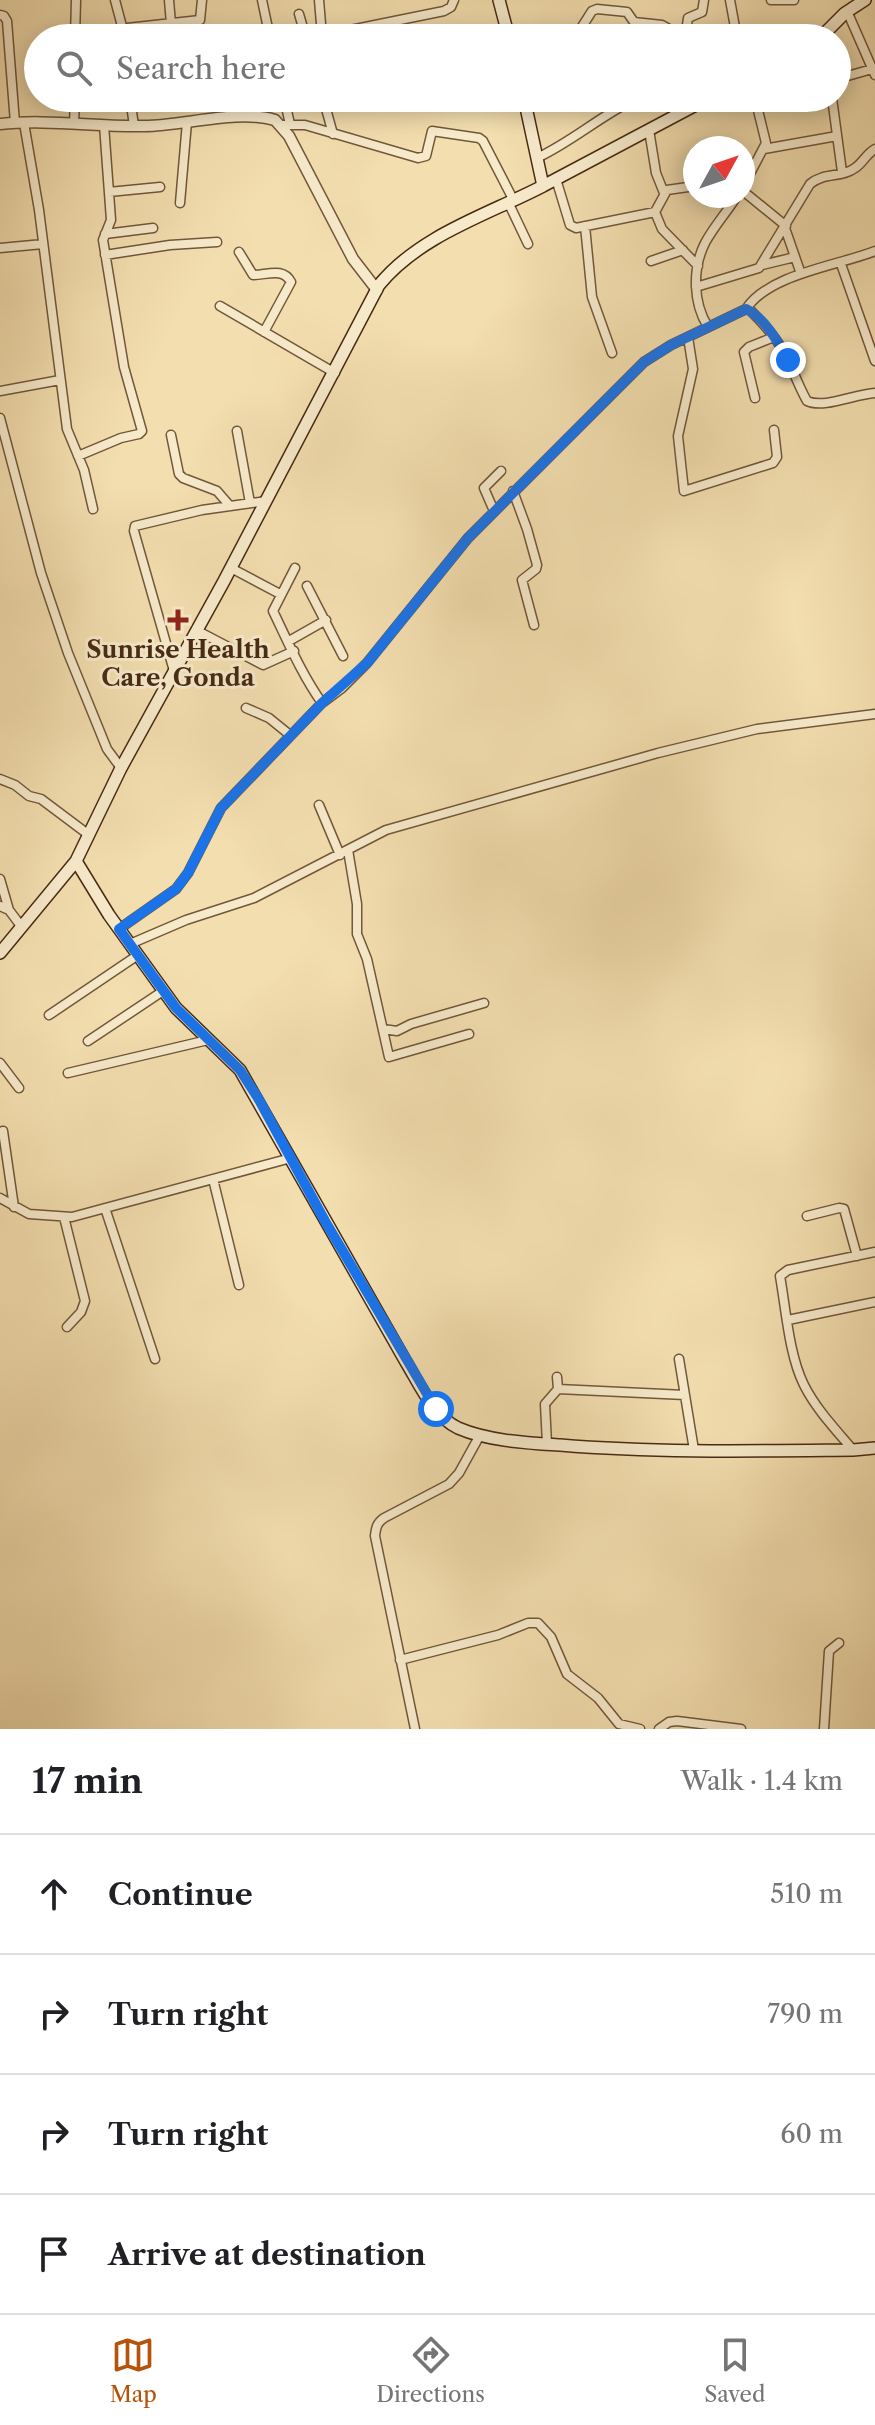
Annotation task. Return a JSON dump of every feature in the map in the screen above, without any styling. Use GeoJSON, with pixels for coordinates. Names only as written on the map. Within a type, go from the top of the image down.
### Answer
{"type":"FeatureCollection","features":[{"type":"Feature","properties":{"kind":"main road"},"geometry":{"type":"LineString","coordinates":[[499,0],[505,24]]}},
{"type":"Feature","properties":{"kind":"main road"},"geometry":{"type":"LineString","coordinates":[[833,24],[849,7],[865,0]]}},
{"type":"Feature","properties":{"kind":"main road"},"geometry":{"type":"LineString","coordinates":[[527,112],[543,186]]}},
{"type":"Feature","properties":{"kind":"main road"},"geometry":{"type":"LineString","coordinates":[[0,953],[76,861],[121,768],[231,568],[377,290],[395,268],[432,241],[683,112]]}},
{"type":"Feature","properties":{"kind":"main road"},"geometry":{"type":"LineString","coordinates":[[76,861],[119,929],[176,1008],[240,1070],[426,1396],[446,1420],[480,1435],[633,1451],[875,1448]]}},
{"type":"Feature","properties":{"kind":"street"},"geometry":{"type":"LineString","coordinates":[[75,24],[76,0]]}},
{"type":"Feature","properties":{"kind":"street"},"geometry":{"type":"LineString","coordinates":[[115,0],[121,24]]}},
{"type":"Feature","properties":{"kind":"street"},"geometry":{"type":"LineString","coordinates":[[169,0],[171,24],[200,20],[202,0]]}},
{"type":"Feature","properties":{"kind":"street"},"geometry":{"type":"LineString","coordinates":[[262,0],[267,24]]}},
{"type":"Feature","properties":{"kind":"street"},"geometry":{"type":"LineString","coordinates":[[319,0],[321,24]]}},
{"type":"Feature","properties":{"kind":"street"},"geometry":{"type":"LineString","coordinates":[[687,24],[690,15],[702,12],[704,0]]}},
{"type":"Feature","properties":{"kind":"street"},"geometry":{"type":"LineString","coordinates":[[730,0],[734,24]]}},
{"type":"Feature","properties":{"kind":"street"},"geometry":{"type":"LineString","coordinates":[[771,0],[794,0]]}},
{"type":"Feature","properties":{"kind":"street"},"geometry":{"type":"LineString","coordinates":[[374,24],[451,6]]}},
{"type":"Feature","properties":{"kind":"street"},"geometry":{"type":"LineString","coordinates":[[849,7],[874,72],[851,76]]}},
{"type":"Feature","properties":{"kind":"street"},"geometry":{"type":"LineString","coordinates":[[584,24],[592,11],[597,9],[627,12],[634,22],[653,24]]}},
{"type":"Feature","properties":{"kind":"street"},"geometry":{"type":"LineString","coordinates":[[299,14],[303,24]]}},
{"type":"Feature","properties":{"kind":"street"},"geometry":{"type":"LineString","coordinates":[[0,15],[7,21],[20,123],[43,244],[67,429],[84,470],[93,509]]}},
{"type":"Feature","properties":{"kind":"street"},"geometry":{"type":"LineString","coordinates":[[74,112],[74,124]]}},
{"type":"Feature","properties":{"kind":"street"},"geometry":{"type":"LineString","coordinates":[[132,112],[134,126]]}},
{"type":"Feature","properties":{"kind":"street"},"geometry":{"type":"LineString","coordinates":[[285,112],[289,136],[353,259],[377,290]]}},
{"type":"Feature","properties":{"kind":"street"},"geometry":{"type":"LineString","coordinates":[[327,112],[333,134]]}},
{"type":"Feature","properties":{"kind":"street"},"geometry":{"type":"LineString","coordinates":[[537,158],[564,144],[610,112]]}},
{"type":"Feature","properties":{"kind":"street"},"geometry":{"type":"LineString","coordinates":[[755,165],[764,149],[765,136],[759,112]]}},
{"type":"Feature","properties":{"kind":"street"},"geometry":{"type":"LineString","coordinates":[[834,112],[842,172]]}},
{"type":"Feature","properties":{"kind":"street"},"geometry":{"type":"LineString","coordinates":[[0,124],[134,126],[260,117],[286,125],[305,125],[418,158],[426,156],[432,131],[479,138],[488,150],[528,244]]}},
{"type":"Feature","properties":{"kind":"street"},"geometry":{"type":"LineString","coordinates":[[180,203],[187,122]]}},
{"type":"Feature","properties":{"kind":"street"},"geometry":{"type":"LineString","coordinates":[[78,456],[142,431],[124,367],[103,240],[111,220],[104,125]]}},
{"type":"Feature","properties":{"kind":"street"},"geometry":{"type":"LineString","coordinates":[[649,130],[656,173],[664,193]]}},
{"type":"Feature","properties":{"kind":"street"},"geometry":{"type":"LineString","coordinates":[[764,149],[837,136]]}},
{"type":"Feature","properties":{"kind":"street"},"geometry":{"type":"LineString","coordinates":[[696,287],[755,271],[762,265],[810,184],[824,175],[854,169],[875,149]]}},
{"type":"Feature","properties":{"kind":"street"},"geometry":{"type":"LineString","coordinates":[[556,179],[570,225],[576,228],[655,212]]}},
{"type":"Feature","properties":{"kind":"street"},"geometry":{"type":"LineString","coordinates":[[109,192],[160,187]]}},
{"type":"Feature","properties":{"kind":"street"},"geometry":{"type":"LineString","coordinates":[[683,187],[669,189],[664,193],[655,212],[662,229],[698,266]]}},
{"type":"Feature","properties":{"kind":"street"},"geometry":{"type":"LineString","coordinates":[[755,196],[785,227],[801,274]]}},
{"type":"Feature","properties":{"kind":"street"},"geometry":{"type":"LineString","coordinates":[[708,327],[701,317],[697,301],[698,266],[706,241],[729,208]]}},
{"type":"Feature","properties":{"kind":"street"},"geometry":{"type":"LineString","coordinates":[[585,226],[592,297],[612,353]]}},
{"type":"Feature","properties":{"kind":"street"},"geometry":{"type":"LineString","coordinates":[[105,234],[153,228]]}},
{"type":"Feature","properties":{"kind":"street"},"geometry":{"type":"LineString","coordinates":[[105,255],[170,245],[217,242]]}},
{"type":"Feature","properties":{"kind":"street"},"geometry":{"type":"LineString","coordinates":[[0,248],[43,244]]}},
{"type":"Feature","properties":{"kind":"street"},"geometry":{"type":"LineString","coordinates":[[651,261],[683,250]]}},
{"type":"Feature","properties":{"kind":"street"},"geometry":{"type":"LineString","coordinates":[[119,929],[176,889],[188,873],[217,813],[322,703],[367,663],[468,538],[644,362],[746,309],[758,295],[777,283],[875,251]]}},
{"type":"Feature","properties":{"kind":"street"},"geometry":{"type":"LineString","coordinates":[[239,252],[253,275],[281,272],[291,282],[264,332]]}},
{"type":"Feature","properties":{"kind":"street"},"geometry":{"type":"LineString","coordinates":[[762,265],[795,257]]}},
{"type":"Feature","properties":{"kind":"street"},"geometry":{"type":"LineString","coordinates":[[841,264],[874,355]]}},
{"type":"Feature","properties":{"kind":"street"},"geometry":{"type":"LineString","coordinates":[[220,306],[335,373]]}},
{"type":"Feature","properties":{"kind":"street"},"geometry":{"type":"LineString","coordinates":[[746,309],[774,337],[811,404],[875,393]]}},
{"type":"Feature","properties":{"kind":"street"},"geometry":{"type":"LineString","coordinates":[[688,337],[693,369],[678,436],[684,491],[773,463],[777,457],[774,430]]}},
{"type":"Feature","properties":{"kind":"street"},"geometry":{"type":"LineString","coordinates":[[755,398],[744,352],[774,337]]}},
{"type":"Feature","properties":{"kind":"street"},"geometry":{"type":"LineString","coordinates":[[0,391],[60,380]]}},
{"type":"Feature","properties":{"kind":"street"},"geometry":{"type":"LineString","coordinates":[[0,418],[2,436],[41,573],[68,653],[107,749],[121,768]]}},
{"type":"Feature","properties":{"kind":"street"},"geometry":{"type":"LineString","coordinates":[[237,431],[250,503]]}},
{"type":"Feature","properties":{"kind":"street"},"geometry":{"type":"LineString","coordinates":[[171,435],[179,474],[217,491],[230,506]]}},
{"type":"Feature","properties":{"kind":"street"},"geometry":{"type":"LineString","coordinates":[[494,511],[484,488],[501,471]]}},
{"type":"Feature","properties":{"kind":"street"},"geometry":{"type":"LineString","coordinates":[[513,491],[537,565],[522,580],[534,625]]}},
{"type":"Feature","properties":{"kind":"street"},"geometry":{"type":"LineString","coordinates":[[174,671],[134,529],[137,525],[266,501]]}},
{"type":"Feature","properties":{"kind":"street"},"geometry":{"type":"LineString","coordinates":[[231,568],[280,594]]}},
{"type":"Feature","properties":{"kind":"street"},"geometry":{"type":"LineString","coordinates":[[295,568],[273,611],[306,681],[322,703]]}},
{"type":"Feature","properties":{"kind":"street"},"geometry":{"type":"LineString","coordinates":[[307,586],[343,656]]}},
{"type":"Feature","properties":{"kind":"street"},"geometry":{"type":"LineString","coordinates":[[289,641],[326,620]]}},
{"type":"Feature","properties":{"kind":"street"},"geometry":{"type":"LineString","coordinates":[[196,630],[263,665],[294,651]]}},
{"type":"Feature","properties":{"kind":"street"},"geometry":{"type":"LineString","coordinates":[[246,708],[269,718],[290,735]]}},
{"type":"Feature","properties":{"kind":"street"},"geometry":{"type":"LineString","coordinates":[[130,944],[186,920],[254,898],[365,838],[386,830],[658,753],[772,726],[875,714]]}},
{"type":"Feature","properties":{"kind":"street"},"geometry":{"type":"LineString","coordinates":[[0,779],[15,785],[29,796],[41,799],[89,835]]}},
{"type":"Feature","properties":{"kind":"street"},"geometry":{"type":"LineString","coordinates":[[319,805],[344,852],[357,904],[356,929],[367,959],[388,1056],[391,1058],[469,1034]]}},
{"type":"Feature","properties":{"kind":"street"},"geometry":{"type":"LineString","coordinates":[[0,879],[4,908],[21,926]]}},
{"type":"Feature","properties":{"kind":"street"},"geometry":{"type":"LineString","coordinates":[[49,1015],[138,955]]}},
{"type":"Feature","properties":{"kind":"street"},"geometry":{"type":"LineString","coordinates":[[88,1041],[163,991]]}},
{"type":"Feature","properties":{"kind":"street"},"geometry":{"type":"LineString","coordinates":[[383,1029],[397,1031],[484,1003]]}},
{"type":"Feature","properties":{"kind":"street"},"geometry":{"type":"LineString","coordinates":[[68,1073],[208,1040]]}},
{"type":"Feature","properties":{"kind":"street"},"geometry":{"type":"LineString","coordinates":[[0,1063],[19,1088]]}},
{"type":"Feature","properties":{"kind":"street"},"geometry":{"type":"LineString","coordinates":[[3,1131],[14,1207]]}},
{"type":"Feature","properties":{"kind":"street"},"geometry":{"type":"LineString","coordinates":[[0,1198],[29,1214],[64,1217],[291,1158]]}},
{"type":"Feature","properties":{"kind":"street"},"geometry":{"type":"LineString","coordinates":[[213,1179],[239,1285]]}},
{"type":"Feature","properties":{"kind":"street"},"geometry":{"type":"LineString","coordinates":[[105,1208],[155,1359]]}},
{"type":"Feature","properties":{"kind":"street"},"geometry":{"type":"LineString","coordinates":[[807,1216],[844,1209],[857,1256]]}},
{"type":"Feature","properties":{"kind":"street"},"geometry":{"type":"LineString","coordinates":[[64,1217],[85,1301],[81,1312],[67,1327]]}},
{"type":"Feature","properties":{"kind":"street"},"geometry":{"type":"LineString","coordinates":[[853,1450],[803,1383],[781,1273],[875,1252]]}},
{"type":"Feature","properties":{"kind":"street"},"geometry":{"type":"LineString","coordinates":[[788,1320],[875,1302]]}},
{"type":"Feature","properties":{"kind":"street"},"geometry":{"type":"LineString","coordinates":[[679,1359],[694,1450]]}},
{"type":"Feature","properties":{"kind":"street"},"geometry":{"type":"LineString","coordinates":[[547,1444],[545,1404],[558,1389],[557,1377]]}},
{"type":"Feature","properties":{"kind":"street"},"geometry":{"type":"LineString","coordinates":[[558,1389],[685,1395]]}},
{"type":"Feature","properties":{"kind":"street"},"geometry":{"type":"LineString","coordinates":[[415,1729],[375,1536],[377,1523],[449,1484],[459,1473],[480,1435]]}},
{"type":"Feature","properties":{"kind":"street"},"geometry":{"type":"LineString","coordinates":[[400,1660],[498,1635],[528,1623],[538,1623],[551,1637],[562,1669],[598,1698],[619,1724],[640,1729]]}},
{"type":"Feature","properties":{"kind":"street"},"geometry":{"type":"LineString","coordinates":[[824,1729],[829,1651],[839,1643]]}},
{"type":"Feature","properties":{"kind":"street"},"geometry":{"type":"LineString","coordinates":[[659,1729],[677,1721],[741,1729]]}},
{"type":"Feature","properties":{"kind":"place","name":"Sunrise Health Care, Gonda"},"geometry":{"type":"Point","coordinates":[178,620]}},
{"type":"Feature","properties":{"kind":"route"},"geometry":{"type":"LineString","coordinates":[[436,1409],[406,1362],[240,1070],[176,1008],[119,929],[171,895],[188,873],[221,808],[322,703],[367,663],[468,538],[631,373],[671,345],[746,309],[761,320],[788,360]]}}]}
